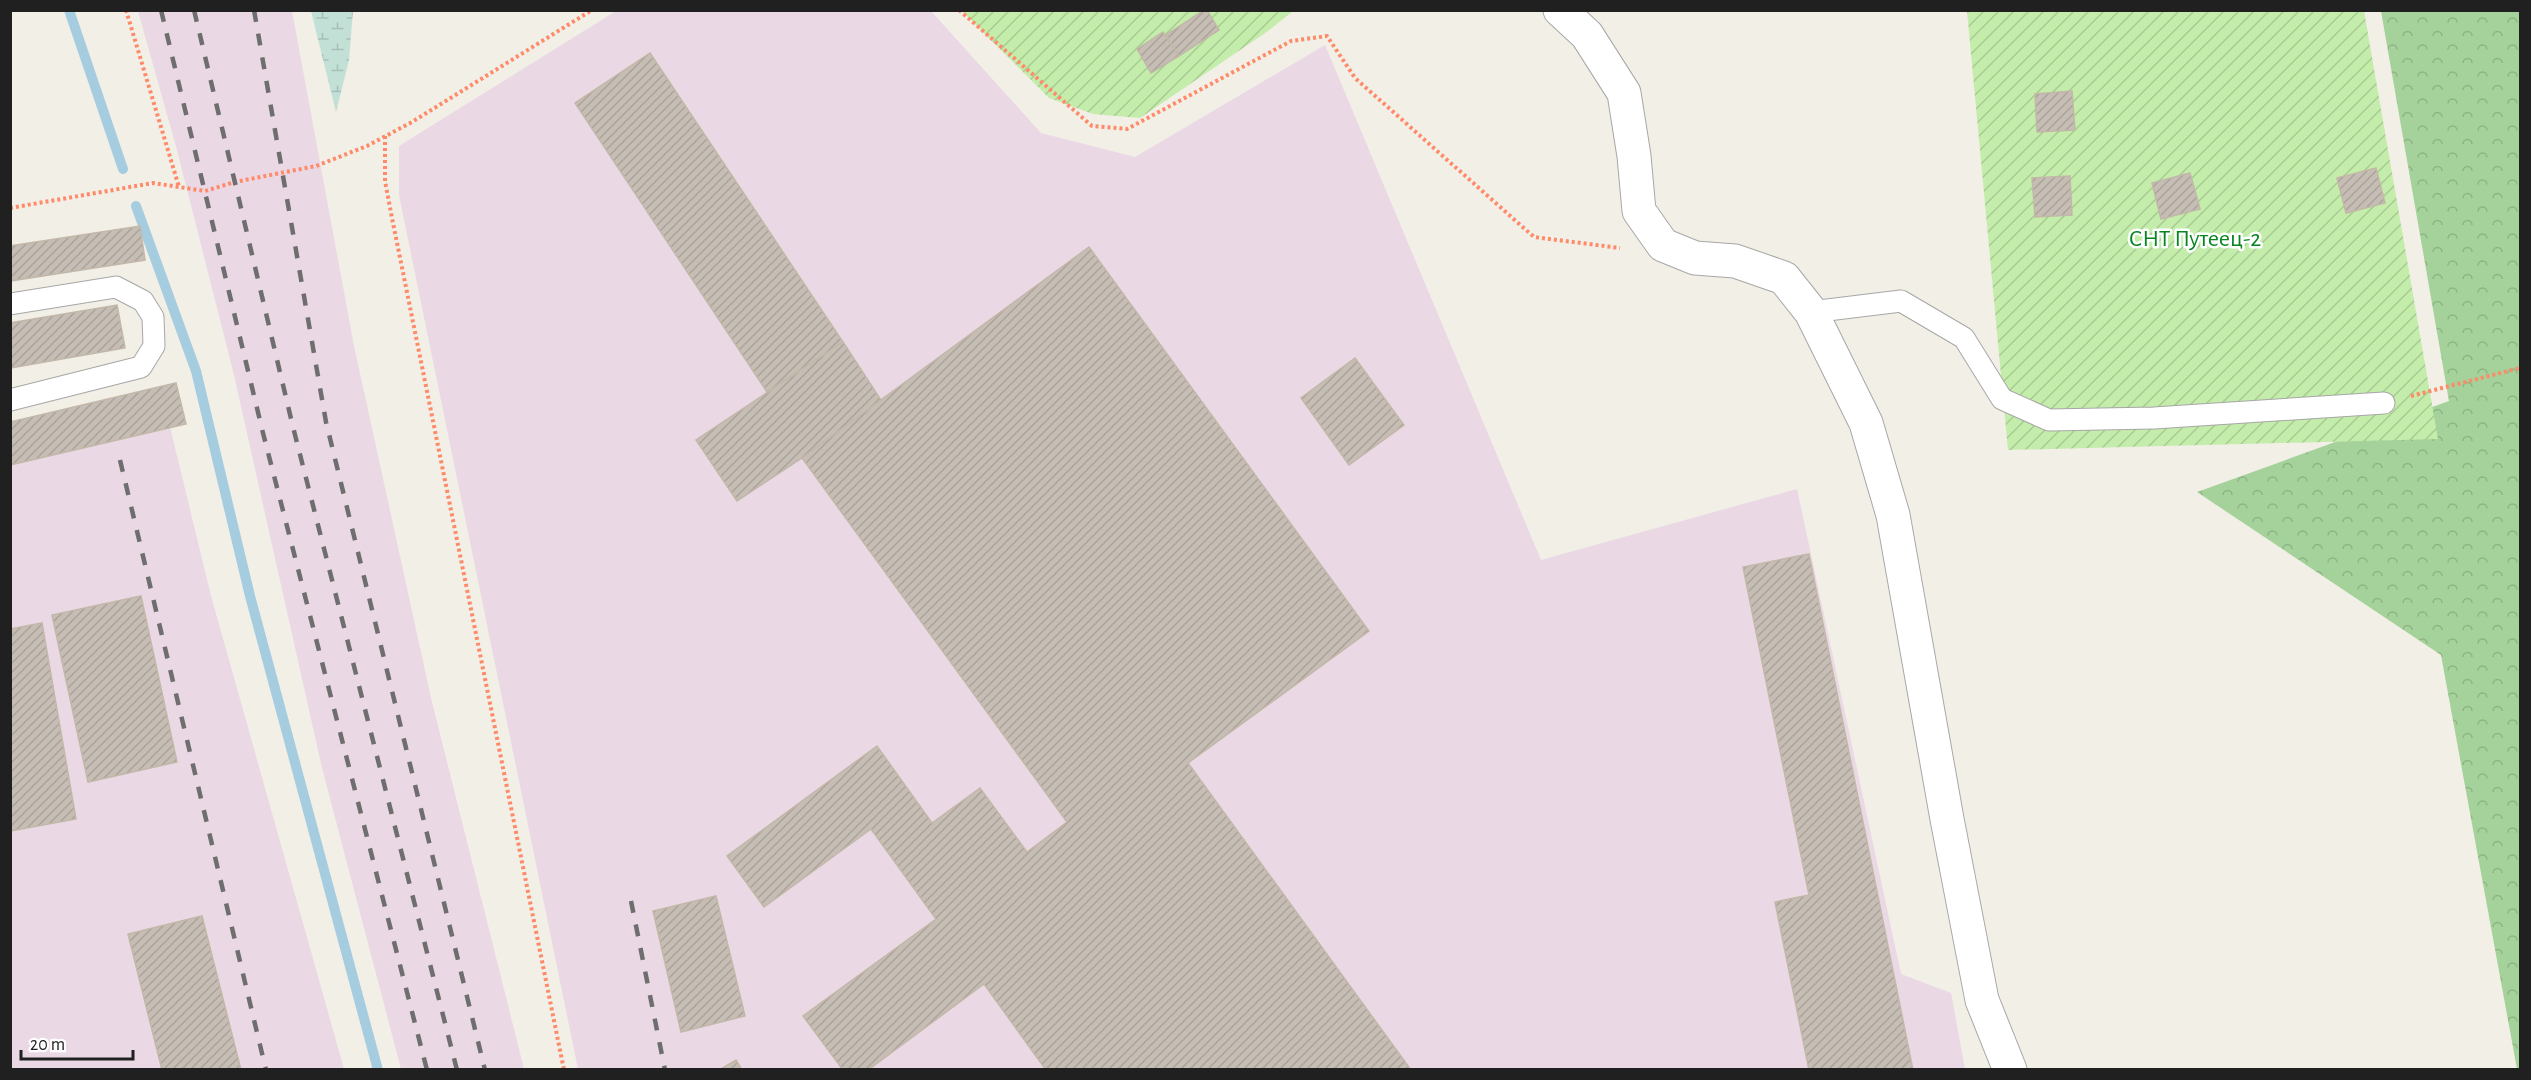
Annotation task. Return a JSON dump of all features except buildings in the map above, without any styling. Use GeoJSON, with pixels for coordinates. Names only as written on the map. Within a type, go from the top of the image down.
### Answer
{"type":"FeatureCollection","features":[{"type":"Feature","properties":{"kind":"street"},"geometry":{"type":"LineString","coordinates":[[1560,10],[1587,35],[1624,93],[1634,156],[1639,211],[1663,244],[1695,258],[1736,261],[1784,278],[1811,312],[1866,423],[1893,515],[1982,1000],[2010,1070]]}},
{"type":"Feature","properties":{"kind":"lane"},"geometry":{"type":"LineString","coordinates":[[10,304],[116,287],[143,301],[153,317],[154,346],[141,367],[10,400]]}},
{"type":"Feature","properties":{"kind":"lane"},"geometry":{"type":"LineString","coordinates":[[1811,312],[1901,301],[1964,338],[2002,399],[2049,420],[2154,418],[2385,403]]}},
{"type":"Feature","properties":{"kind":"path"},"geometry":{"type":"LineString","coordinates":[[126,10],[179,187]]}},
{"type":"Feature","properties":{"kind":"path"},"geometry":{"type":"LineString","coordinates":[[10,208],[153,183],[205,191],[235,182],[316,166],[412,122],[592,10]]}},
{"type":"Feature","properties":{"kind":"path"},"geometry":{"type":"LineString","coordinates":[[959,10],[1092,126],[1127,129],[1291,41],[1327,36],[1355,78],[1534,237],[1626,249]]}},
{"type":"Feature","properties":{"kind":"path"},"geometry":{"type":"LineString","coordinates":[[385,136],[385,182],[564,1070]]}},
{"type":"Feature","properties":{"kind":"path"},"geometry":{"type":"LineString","coordinates":[[2385,403],[2520,368]]}},
{"type":"Feature","properties":{"kind":"shaded area"},"geometry":{"type":"Polygon","coordinates":[[[138,11],[292,11],[354,346],[431,698],[524,1069],[401,1069],[322,768],[234,375],[177,150],[138,11]]]}},
{"type":"Feature","properties":{"kind":"shaded area"},"geometry":{"type":"Polygon","coordinates":[[[616,11],[931,11],[1041,133],[1135,157],[1325,45],[1541,560],[1797,489],[1901,974],[1951,993],[1965,1069],[578,1069],[399,195],[399,146],[616,11]]]}},
{"type":"Feature","properties":{"kind":"shaded area"},"geometry":{"type":"Polygon","coordinates":[[[170,427],[211,596],[344,1069],[11,1069],[10,465],[170,427]]]}},
{"type":"Feature","properties":{"kind":"green space"},"geometry":{"type":"Polygon","coordinates":[[[311,11],[353,11],[349,60],[336,112],[311,11]]]}},
{"type":"Feature","properties":{"kind":"green space"},"geometry":{"type":"Polygon","coordinates":[[[962,11],[1293,11],[1268,31],[1140,118],[1093,114],[1049,98],[962,11]]]}},
{"type":"Feature","properties":{"kind":"green space","name":"СНТ Путеец-2"},"geometry":{"type":"Polygon","coordinates":[[[1967,11],[2364,11],[2438,439],[2008,450],[1967,11]]]}},
{"type":"Feature","properties":{"kind":"green space"},"geometry":{"type":"Polygon","coordinates":[[[2381,11],[2520,11],[2520,1069],[2517,1069],[2441,655],[2197,492],[2449,401],[2381,11]]]}},
{"type":"Feature","properties":{"kind":"waterway"},"geometry":{"type":"LineString","coordinates":[[69,10],[123,169]]}},
{"type":"Feature","properties":{"kind":"waterway"},"geometry":{"type":"LineString","coordinates":[[136,206],[196,371],[250,596],[378,1070]]}},
{"type":"Feature","properties":{"kind":"railway"},"geometry":{"type":"LineString","coordinates":[[161,10],[263,433],[427,1070]]}},
{"type":"Feature","properties":{"kind":"railway"},"geometry":{"type":"LineString","coordinates":[[194,10],[293,427],[457,1070]]}},
{"type":"Feature","properties":{"kind":"railway"},"geometry":{"type":"LineString","coordinates":[[254,10],[326,422],[485,1070]]}},
{"type":"Feature","properties":{"kind":"railway"},"geometry":{"type":"LineString","coordinates":[[120,460],[266,1070]]}},
{"type":"Feature","properties":{"kind":"railway"},"geometry":{"type":"LineString","coordinates":[[631,901],[665,1070]]}}]}
